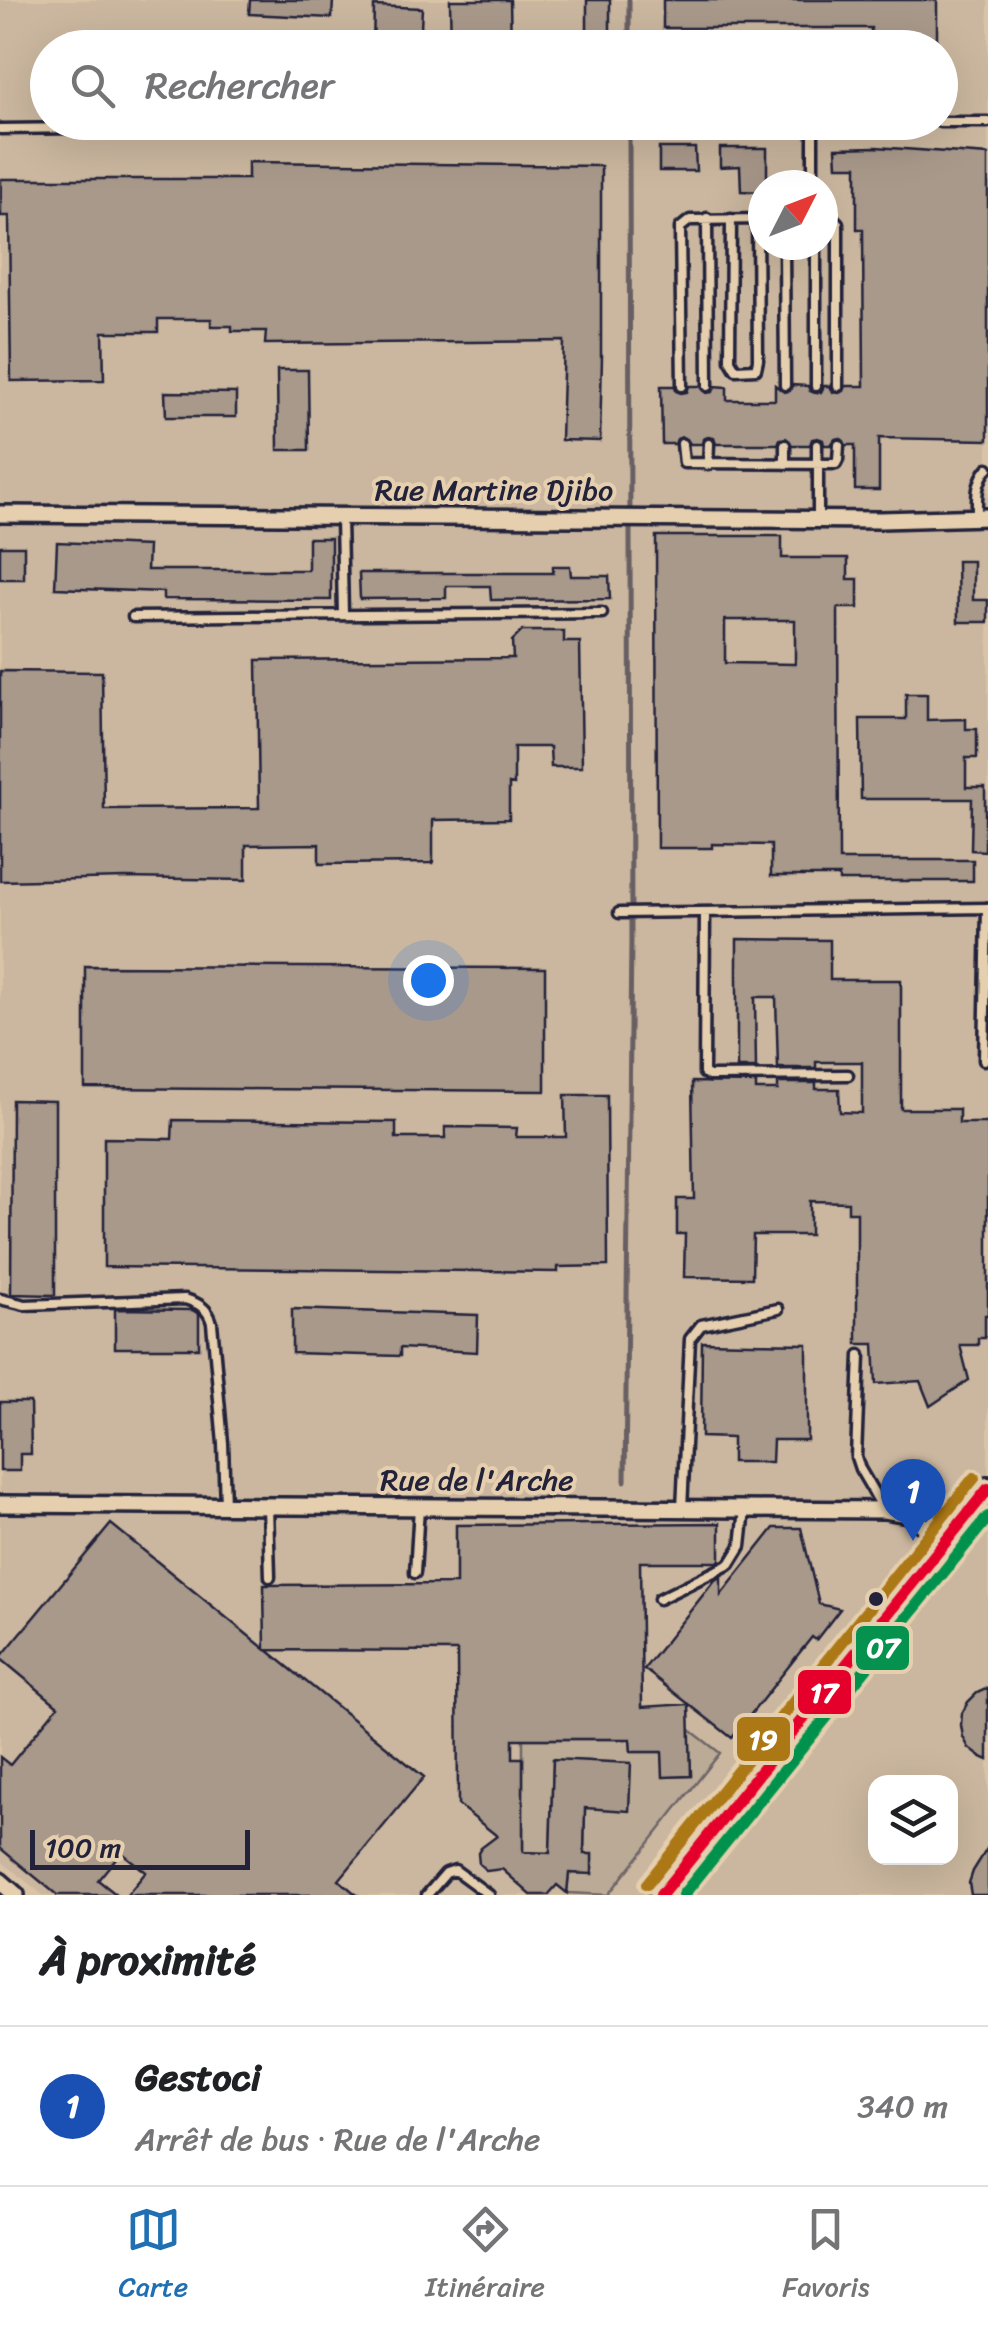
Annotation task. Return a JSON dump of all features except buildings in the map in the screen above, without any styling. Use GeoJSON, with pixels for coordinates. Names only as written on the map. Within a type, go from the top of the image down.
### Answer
{"type":"FeatureCollection","features":[{"type":"Feature","properties":{"kind":"main road"},"geometry":{"type":"LineString","coordinates":[[661,1895],[988,1489]]}},
{"type":"Feature","properties":{"kind":"street","name":"Rue Martine Djibo"},"geometry":{"type":"LineString","coordinates":[[0,514],[982,517]]}},
{"type":"Feature","properties":{"kind":"street","name":"Rue de l'Arche"},"geometry":{"type":"LineString","coordinates":[[0,1504],[884,1510],[908,1514],[945,1542]]}},
{"type":"Feature","properties":{"kind":"street"},"geometry":{"type":"LineString","coordinates":[[0,1882],[16,1895]]}},
{"type":"Feature","properties":{"kind":"lane"},"geometry":{"type":"LineString","coordinates":[[958,122],[988,122]]}},
{"type":"Feature","properties":{"kind":"lane"},"geometry":{"type":"LineString","coordinates":[[0,129],[30,129]]}},
{"type":"Feature","properties":{"kind":"lane"},"geometry":{"type":"LineString","coordinates":[[813,140],[814,170]]}},
{"type":"Feature","properties":{"kind":"lane"},"geometry":{"type":"LineString","coordinates":[[707,218],[708,386]]}},
{"type":"Feature","properties":{"kind":"lane"},"geometry":{"type":"LineString","coordinates":[[682,386],[680,228],[684,222],[707,218],[748,218]]}},
{"type":"Feature","properties":{"kind":"lane"},"geometry":{"type":"LineString","coordinates":[[730,218],[730,360],[736,370],[756,369],[758,360],[759,260]]}},
{"type":"Feature","properties":{"kind":"lane"},"geometry":{"type":"LineString","coordinates":[[784,260],[785,385]]}},
{"type":"Feature","properties":{"kind":"lane"},"geometry":{"type":"LineString","coordinates":[[816,260],[816,386]]}},
{"type":"Feature","properties":{"kind":"lane"},"geometry":{"type":"LineString","coordinates":[[838,260],[838,386]]}},
{"type":"Feature","properties":{"kind":"lane"},"geometry":{"type":"LineString","coordinates":[[682,444],[684,463],[708,465],[838,463],[838,445]]}},
{"type":"Feature","properties":{"kind":"lane"},"geometry":{"type":"LineString","coordinates":[[708,465],[709,444]]}},
{"type":"Feature","properties":{"kind":"lane"},"geometry":{"type":"LineString","coordinates":[[786,444],[786,464]]}},
{"type":"Feature","properties":{"kind":"lane"},"geometry":{"type":"LineString","coordinates":[[817,445],[818,519]]}},
{"type":"Feature","properties":{"kind":"lane"},"geometry":{"type":"LineString","coordinates":[[982,517],[976,490],[988,468]]}},
{"type":"Feature","properties":{"kind":"lane"},"geometry":{"type":"LineString","coordinates":[[341,518],[343,616]]}},
{"type":"Feature","properties":{"kind":"lane"},"geometry":{"type":"LineString","coordinates":[[132,617],[602,614]]}},
{"type":"Feature","properties":{"kind":"lane"},"geometry":{"type":"LineString","coordinates":[[619,914],[988,908],[984,1060]]}},
{"type":"Feature","properties":{"kind":"lane"},"geometry":{"type":"LineString","coordinates":[[705,912],[706,1074],[848,1075]]}},
{"type":"Feature","properties":{"kind":"lane"},"geometry":{"type":"LineString","coordinates":[[0,1300],[26,1305],[185,1299],[205,1309],[212,1322],[223,1444],[224,1506]]}},
{"type":"Feature","properties":{"kind":"lane"},"geometry":{"type":"LineString","coordinates":[[682,1509],[690,1339],[701,1325],[778,1310]]}},
{"type":"Feature","properties":{"kind":"lane"},"geometry":{"type":"LineString","coordinates":[[860,1354],[856,1457],[884,1510]]}},
{"type":"Feature","properties":{"kind":"lane"},"geometry":{"type":"LineString","coordinates":[[268,1506],[270,1578]]}},
{"type":"Feature","properties":{"kind":"lane"},"geometry":{"type":"LineString","coordinates":[[415,1573],[419,1507]]}},
{"type":"Feature","properties":{"kind":"lane"},"geometry":{"type":"LineString","coordinates":[[658,1599],[730,1564],[741,1546],[745,1509]]}},
{"type":"Feature","properties":{"kind":"lane"},"geometry":{"type":"LineString","coordinates":[[427,1895],[452,1870],[458,1870],[488,1895]]}},
{"type":"Feature","properties":{"kind":"shaded area"},"geometry":{"type":"Polygon","coordinates":[[[0,0],[988,0],[988,1895],[43,1895],[0,1860],[0,0]]]}},
{"type":"Feature","properties":{"kind":"shaded area"},"geometry":{"type":"Polygon","coordinates":[[[689,1729],[720,1753],[608,1895],[567,1893],[569,1873],[592,1873],[592,1855],[584,1854],[586,1761],[553,1760],[550,1853],[523,1857],[523,1739],[630,1739],[631,1752],[662,1752],[664,1777],[691,1776],[689,1729]]]}},
{"type":"Feature","properties":{"kind":"waterway"},"geometry":{"type":"LineString","coordinates":[[629,0],[629,30]]}},
{"type":"Feature","properties":{"kind":"waterway"},"geometry":{"type":"LineString","coordinates":[[625,1481],[631,940],[629,140]]}},
{"type":"Feature","properties":{"kind":"transit line","name":"19"},"geometry":{"type":"LineString","coordinates":[[647,1884],[974,1478]]}},
{"type":"Feature","properties":{"kind":"transit line","name":"17"},"geometry":{"type":"LineString","coordinates":[[661,1895],[988,1489]]}},
{"type":"Feature","properties":{"kind":"transit line","name":"07"},"geometry":{"type":"LineString","coordinates":[[683,1895],[988,1517]]}},
{"type":"Feature","properties":{"kind":"place","name":"Gestoci"},"geometry":{"type":"Point","coordinates":[913,1541]}}]}
